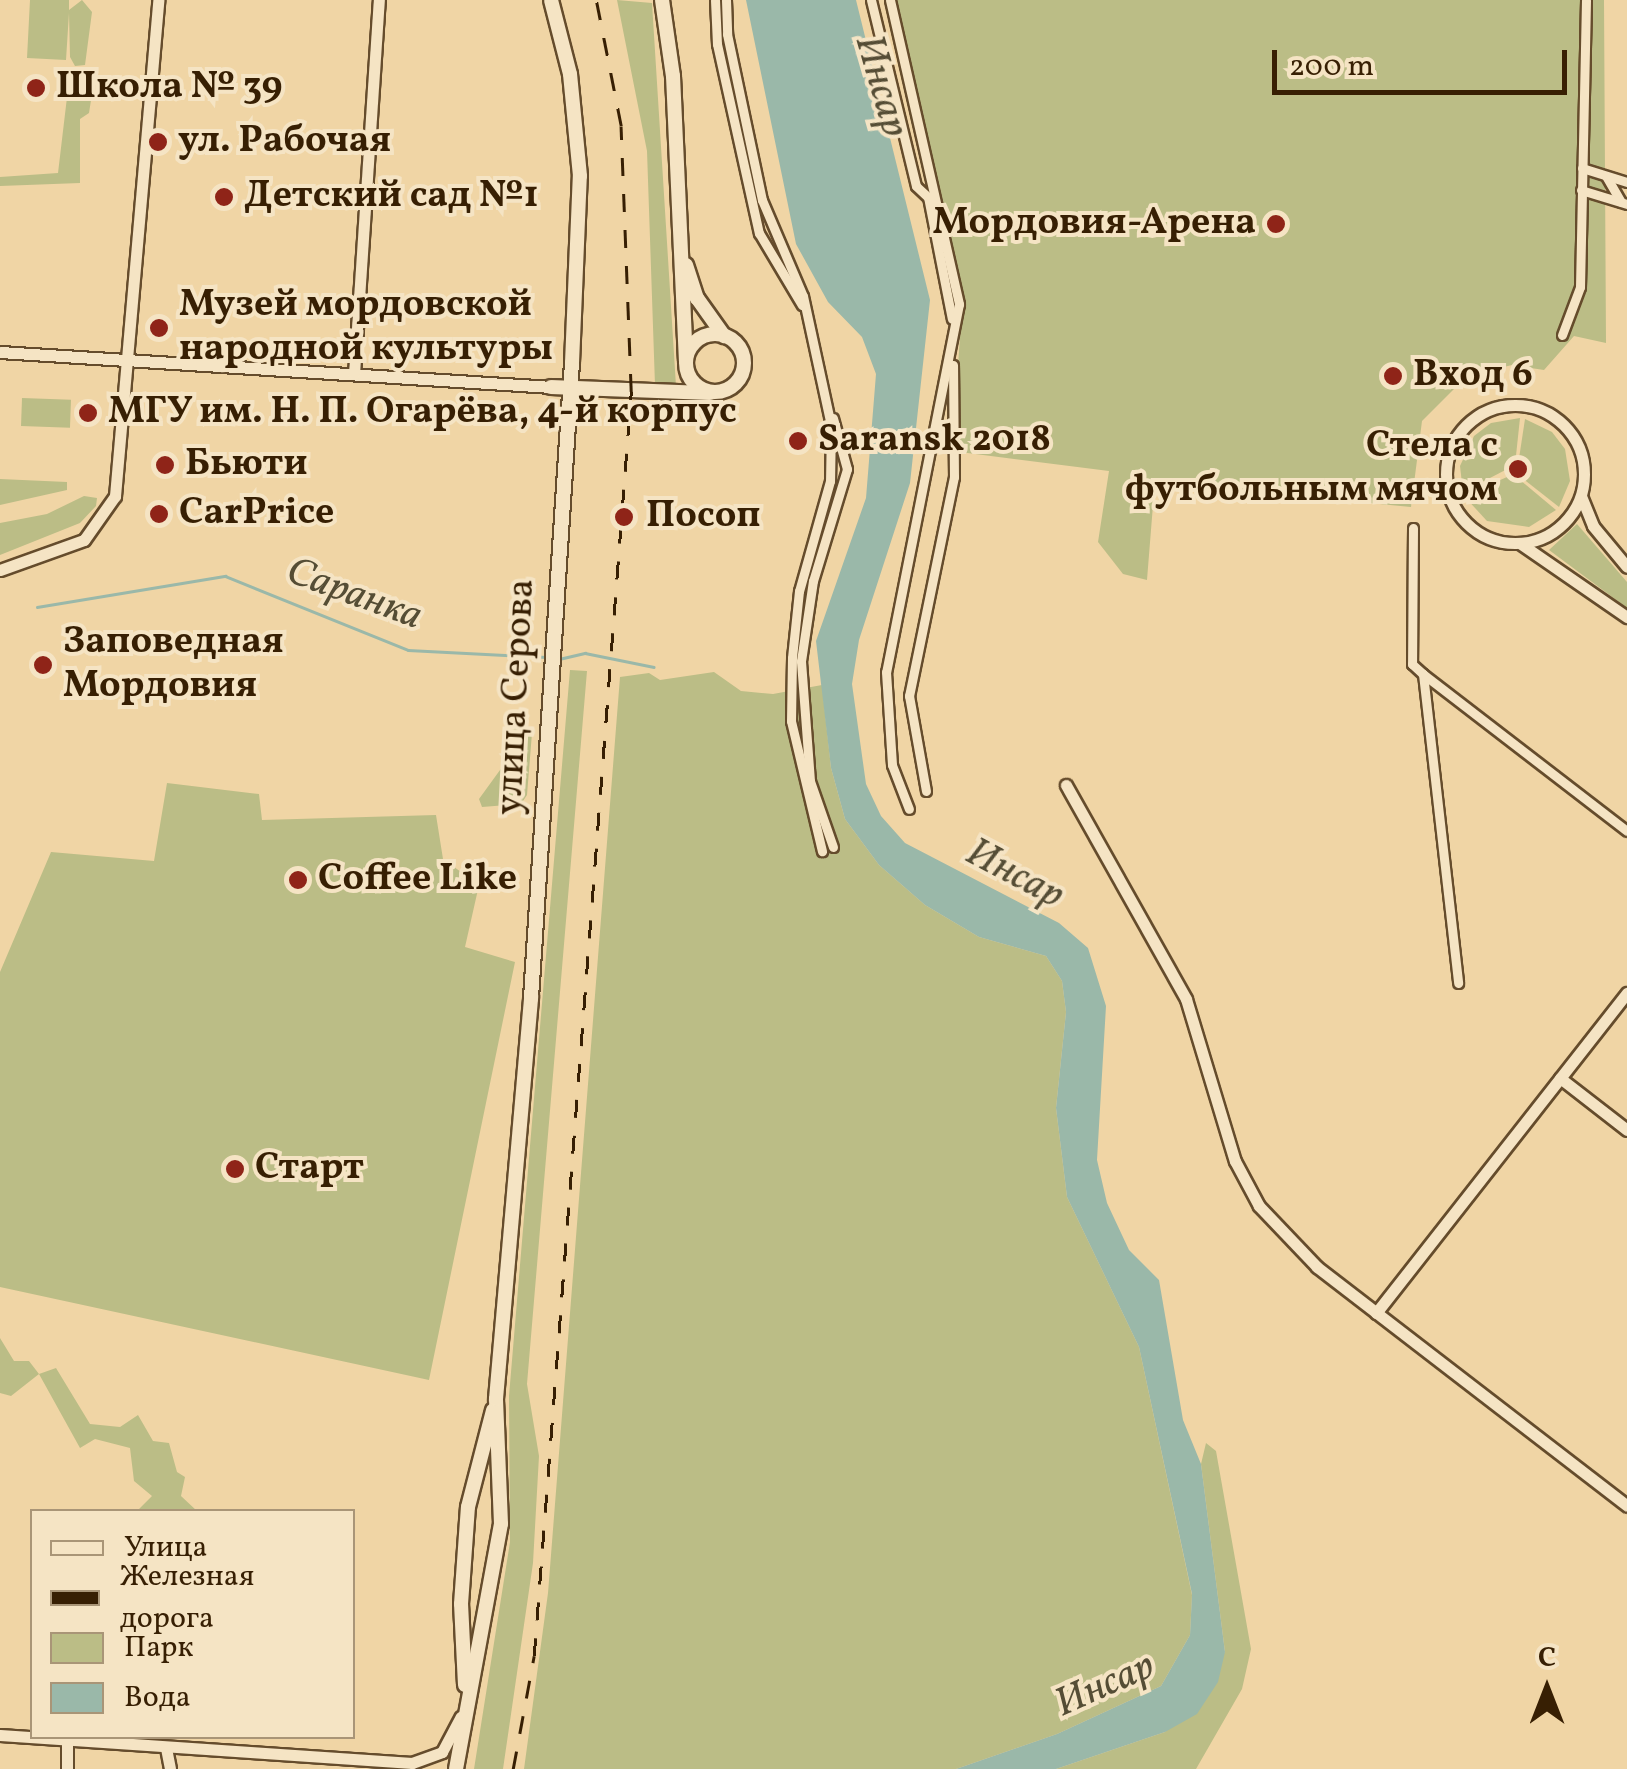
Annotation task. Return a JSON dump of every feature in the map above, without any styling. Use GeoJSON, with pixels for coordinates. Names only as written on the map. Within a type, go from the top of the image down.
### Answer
{"type":"FeatureCollection","features":[{"type":"Feature","properties":{"kind":"street"},"geometry":{"type":"LineString","coordinates":[[0,570],[68,547],[104,521],[119,480],[158,0]]}},
{"type":"Feature","properties":{"kind":"street"},"geometry":{"type":"LineString","coordinates":[[354,374],[379,0]]}},
{"type":"Feature","properties":{"kind":"street","name":"улица Серова"},"geometry":{"type":"LineString","coordinates":[[456,1769],[466,1690],[501,1524],[496,1399],[570,388],[580,176],[570,74],[551,0]]}},
{"type":"Feature","properties":{"kind":"street"},"geometry":{"type":"LineString","coordinates":[[662,0],[673,76],[686,364],[684,383],[670,394]]}},
{"type":"Feature","properties":{"kind":"street"},"geometry":{"type":"LineString","coordinates":[[715,0],[717,44],[759,233],[807,312]]}},
{"type":"Feature","properties":{"kind":"street"},"geometry":{"type":"LineString","coordinates":[[726,0],[727,34],[762,200],[807,312],[830,426],[830,481],[800,591],[791,721],[822,852]]}},
{"type":"Feature","properties":{"kind":"street"},"geometry":{"type":"LineString","coordinates":[[872,0],[916,186],[928,197],[953,346],[954,477],[909,696],[926,790]]}},
{"type":"Feature","properties":{"kind":"street"},"geometry":{"type":"LineString","coordinates":[[890,0],[959,304],[886,672],[892,766],[909,809]]}},
{"type":"Feature","properties":{"kind":"street"},"geometry":{"type":"LineString","coordinates":[[1562,335],[1580,287],[1586,0]]}},
{"type":"Feature","properties":{"kind":"street"},"geometry":{"type":"LineString","coordinates":[[1582,168],[1627,182]]}},
{"type":"Feature","properties":{"kind":"street"},"geometry":{"type":"LineString","coordinates":[[1606,176],[1620,198]]}},
{"type":"Feature","properties":{"kind":"street"},"geometry":{"type":"LineString","coordinates":[[1581,190],[1620,198]]}},
{"type":"Feature","properties":{"kind":"street"},"geometry":{"type":"LineString","coordinates":[[0,352],[670,394],[716,392],[732,386],[744,364],[740,348],[724,336],[698,298],[681,250]]}},
{"type":"Feature","properties":{"kind":"street"},"geometry":{"type":"LineString","coordinates":[[686,364],[699,339],[724,336]]}},
{"type":"Feature","properties":{"kind":"street"},"geometry":{"type":"LineString","coordinates":[[686,364],[700,387],[716,392]]}},
{"type":"Feature","properties":{"kind":"street"},"geometry":{"type":"LineString","coordinates":[[822,394],[848,468],[813,581],[802,700],[810,782],[833,847]]}},
{"type":"Feature","properties":{"kind":"street"},"geometry":{"type":"LineString","coordinates":[[1627,567],[1594,526],[1580,495],[1577,444],[1550,414],[1511,405],[1473,419],[1450,451],[1450,497],[1480,533],[1542,553],[1627,616]]}},
{"type":"Feature","properties":{"kind":"street"},"geometry":{"type":"LineString","coordinates":[[1517,542],[1561,525],[1580,495]]}},
{"type":"Feature","properties":{"kind":"street"},"geometry":{"type":"LineString","coordinates":[[1413,528],[1412,664],[1627,832]]}},
{"type":"Feature","properties":{"kind":"street"},"geometry":{"type":"LineString","coordinates":[[1422,674],[1458,982]]}},
{"type":"Feature","properties":{"kind":"street"},"geometry":{"type":"LineString","coordinates":[[1066,785],[1186,1000],[1235,1160],[1259,1206],[1317,1267],[1627,1506]]}},
{"type":"Feature","properties":{"kind":"street"},"geometry":{"type":"LineString","coordinates":[[1376,1312],[1627,993]]}},
{"type":"Feature","properties":{"kind":"street"},"geometry":{"type":"LineString","coordinates":[[1560,1078],[1627,1130]]}},
{"type":"Feature","properties":{"kind":"street","name":"улица Серова"},"geometry":{"type":"LineString","coordinates":[[466,1690],[461,1604],[468,1507],[496,1399]]}},
{"type":"Feature","properties":{"kind":"street"},"geometry":{"type":"LineString","coordinates":[[468,1507],[488,1500],[496,1505],[501,1524]]}},
{"type":"Feature","properties":{"kind":"street"},"geometry":{"type":"LineString","coordinates":[[412,1764],[442,1752],[464,1711]]}},
{"type":"Feature","properties":{"kind":"street"},"geometry":{"type":"LineString","coordinates":[[0,1734],[30,1737]]}},
{"type":"Feature","properties":{"kind":"street"},"geometry":{"type":"LineString","coordinates":[[56,1739],[412,1764],[431,1769]]}},
{"type":"Feature","properties":{"kind":"street"},"geometry":{"type":"LineString","coordinates":[[67,1740],[68,1769]]}},
{"type":"Feature","properties":{"kind":"street"},"geometry":{"type":"LineString","coordinates":[[166,1748],[170,1769]]}},
{"type":"Feature","properties":{"kind":"green space"},"geometry":{"type":"Polygon","coordinates":[[[30,0],[69,0],[69,10],[82,0],[92,12],[85,65],[75,66],[70,57],[69,13],[66,60],[27,58],[30,0]]]}},
{"type":"Feature","properties":{"kind":"green space"},"geometry":{"type":"Polygon","coordinates":[[[617,0],[652,3],[676,386],[655,385],[647,151],[617,0]]]}},
{"type":"Feature","properties":{"kind":"green space","name":"Мордовия-Арена"},"geometry":{"type":"Polygon","coordinates":[[[894,0],[1604,0],[1606,343],[1574,336],[1544,370],[1512,365],[1467,376],[1422,421],[1411,507],[1235,490],[1194,478],[1155,480],[1147,580],[1123,574],[1098,542],[1109,471],[952,451],[963,294],[894,0]]]}},
{"type":"Feature","properties":{"kind":"green space"},"geometry":{"type":"Polygon","coordinates":[[[70,72],[79,72],[92,94],[89,113],[80,119],[80,183],[0,186],[0,177],[58,173],[70,72]]]}},
{"type":"Feature","properties":{"kind":"green space"},"geometry":{"type":"Polygon","coordinates":[[[22,398],[71,400],[70,428],[21,426],[22,398]]]}},
{"type":"Feature","properties":{"kind":"green space"},"geometry":{"type":"Polygon","coordinates":[[[1520,418],[1515,465],[1463,492],[1460,466],[1474,436],[1491,423],[1520,418]]]}},
{"type":"Feature","properties":{"kind":"green space"},"geometry":{"type":"Polygon","coordinates":[[[1525,419],[1552,432],[1565,449],[1570,481],[1559,507],[1522,478],[1518,465],[1525,419]]]}},
{"type":"Feature","properties":{"kind":"green space"},"geometry":{"type":"Polygon","coordinates":[[[1507,477],[1520,480],[1556,510],[1529,527],[1487,521],[1464,496],[1507,477]]]}},
{"type":"Feature","properties":{"kind":"green space"},"geometry":{"type":"Polygon","coordinates":[[[0,479],[67,482],[67,490],[0,505],[0,479]]]}},
{"type":"Feature","properties":{"kind":"green space"},"geometry":{"type":"Polygon","coordinates":[[[84,496],[97,498],[96,506],[80,523],[0,555],[0,523],[47,514],[84,496]]]}},
{"type":"Feature","properties":{"kind":"green space"},"geometry":{"type":"Polygon","coordinates":[[[1577,524],[1627,582],[1627,608],[1549,550],[1577,524]]]}},
{"type":"Feature","properties":{"kind":"green space"},"geometry":{"type":"Polygon","coordinates":[[[570,670],[587,671],[527,1384],[539,1456],[533,1563],[503,1769],[474,1769],[510,1542],[509,1396],[570,670]]]}},
{"type":"Feature","properties":{"kind":"green space"},"geometry":{"type":"Polygon","coordinates":[[[714,672],[741,691],[773,694],[822,685],[831,768],[845,819],[879,865],[925,905],[979,937],[1046,956],[1062,981],[1066,1012],[1056,1108],[1067,1197],[1139,1347],[1192,1595],[1190,1635],[1161,1686],[1057,1734],[956,1769],[524,1769],[548,1593],[620,677],[649,673],[660,680],[714,672]]]}},
{"type":"Feature","properties":{"kind":"green space"},"geometry":{"type":"Polygon","coordinates":[[[517,712],[532,733],[527,795],[521,804],[482,807],[479,799],[508,759],[517,712]]]}},
{"type":"Feature","properties":{"kind":"green space","name":"Старт"},"geometry":{"type":"Polygon","coordinates":[[[167,783],[259,794],[262,820],[436,815],[443,859],[479,885],[465,947],[515,962],[429,1380],[0,1287],[0,972],[51,852],[154,861],[167,783]]]}},
{"type":"Feature","properties":{"kind":"green space"},"geometry":{"type":"Polygon","coordinates":[[[0,1338],[14,1361],[29,1361],[39,1374],[11,1396],[0,1393],[0,1338]]]}},
{"type":"Feature","properties":{"kind":"green space"},"geometry":{"type":"Polygon","coordinates":[[[56,1368],[90,1424],[120,1427],[138,1415],[153,1441],[169,1443],[177,1472],[185,1477],[181,1496],[195,1509],[139,1509],[152,1496],[134,1481],[130,1448],[95,1439],[80,1448],[39,1374],[56,1368]]]}},
{"type":"Feature","properties":{"kind":"green space"},"geometry":{"type":"Polygon","coordinates":[[[1206,1443],[1216,1451],[1251,1649],[1242,1689],[1196,1769],[1056,1769],[1165,1732],[1225,1652],[1201,1464],[1206,1443]]]}},
{"type":"Feature","properties":{"kind":"water"},"geometry":{"type":"Polygon","coordinates":[[[746,0],[856,0],[930,300],[910,483],[859,640],[852,684],[866,784],[881,816],[905,843],[1059,923],[1088,948],[1106,1006],[1097,1160],[1107,1203],[1129,1250],[1159,1280],[1183,1420],[1201,1464],[1225,1652],[1218,1682],[1197,1714],[1165,1732],[1056,1769],[956,1769],[1057,1734],[1161,1686],[1190,1635],[1192,1594],[1139,1347],[1067,1197],[1056,1108],[1066,1012],[1062,981],[1046,956],[979,937],[925,905],[879,865],[845,819],[831,768],[816,641],[866,498],[876,374],[862,337],[828,302],[796,244],[746,0]]]}},
{"type":"Feature","properties":{"kind":"waterway","name":"Саранка"},"geometry":{"type":"LineString","coordinates":[[37,607],[225,576],[408,650],[546,657]]}},
{"type":"Feature","properties":{"kind":"waterway","name":"Саранка"},"geometry":{"type":"LineString","coordinates":[[559,659],[585,653],[654,667]]}},
{"type":"Feature","properties":{"kind":"railway"},"geometry":{"type":"LineString","coordinates":[[513,1769],[534,1656],[631,392],[621,126],[596,0]]}},
{"type":"Feature","properties":{"kind":"place","name":"Школа № 39"},"geometry":{"type":"Point","coordinates":[36,88]}},
{"type":"Feature","properties":{"kind":"place","name":"ул. Рабочая"},"geometry":{"type":"Point","coordinates":[158,142]}},
{"type":"Feature","properties":{"kind":"place","name":"Детский сад №1"},"geometry":{"type":"Point","coordinates":[224,197]}},
{"type":"Feature","properties":{"kind":"place","name":"Мордовия-Арена"},"geometry":{"type":"Point","coordinates":[1276,224]}},
{"type":"Feature","properties":{"kind":"place","name":"Музей мордовской народной культуры"},"geometry":{"type":"Point","coordinates":[159,328]}},
{"type":"Feature","properties":{"kind":"place","name":"Вход 6"},"geometry":{"type":"Point","coordinates":[1393,376]}},
{"type":"Feature","properties":{"kind":"place","name":"МГУ им. Н. П. Огарёва, 4-й корпус"},"geometry":{"type":"Point","coordinates":[88,413]}},
{"type":"Feature","properties":{"kind":"place","name":"Saransk 2018"},"geometry":{"type":"Point","coordinates":[798,441]}},
{"type":"Feature","properties":{"kind":"place","name":"Бьюти"},"geometry":{"type":"Point","coordinates":[165,465]}},
{"type":"Feature","properties":{"kind":"place","name":"Стела с футбольным мячом"},"geometry":{"type":"Point","coordinates":[1518,469]}},
{"type":"Feature","properties":{"kind":"place","name":"CarPrice"},"geometry":{"type":"Point","coordinates":[159,514]}},
{"type":"Feature","properties":{"kind":"place","name":"Посоп"},"geometry":{"type":"Point","coordinates":[624,517]}},
{"type":"Feature","properties":{"kind":"place","name":"Заповедная Мордовия"},"geometry":{"type":"Point","coordinates":[43,665]}},
{"type":"Feature","properties":{"kind":"place","name":"Coffee Like"},"geometry":{"type":"Point","coordinates":[298,880]}},
{"type":"Feature","properties":{"kind":"place","name":"Старт"},"geometry":{"type":"Point","coordinates":[235,1169]}},
{"type":"Feature","properties":{"kind":"water label","name":"Инсар"},"geometry":{"type":"Point","coordinates":[880,86]}},
{"type":"Feature","properties":{"kind":"water label","name":"Инсар"},"geometry":{"type":"Point","coordinates":[1014,875]}},
{"type":"Feature","properties":{"kind":"water label","name":"Инсар"},"geometry":{"type":"Point","coordinates":[1105,1686]}}]}
